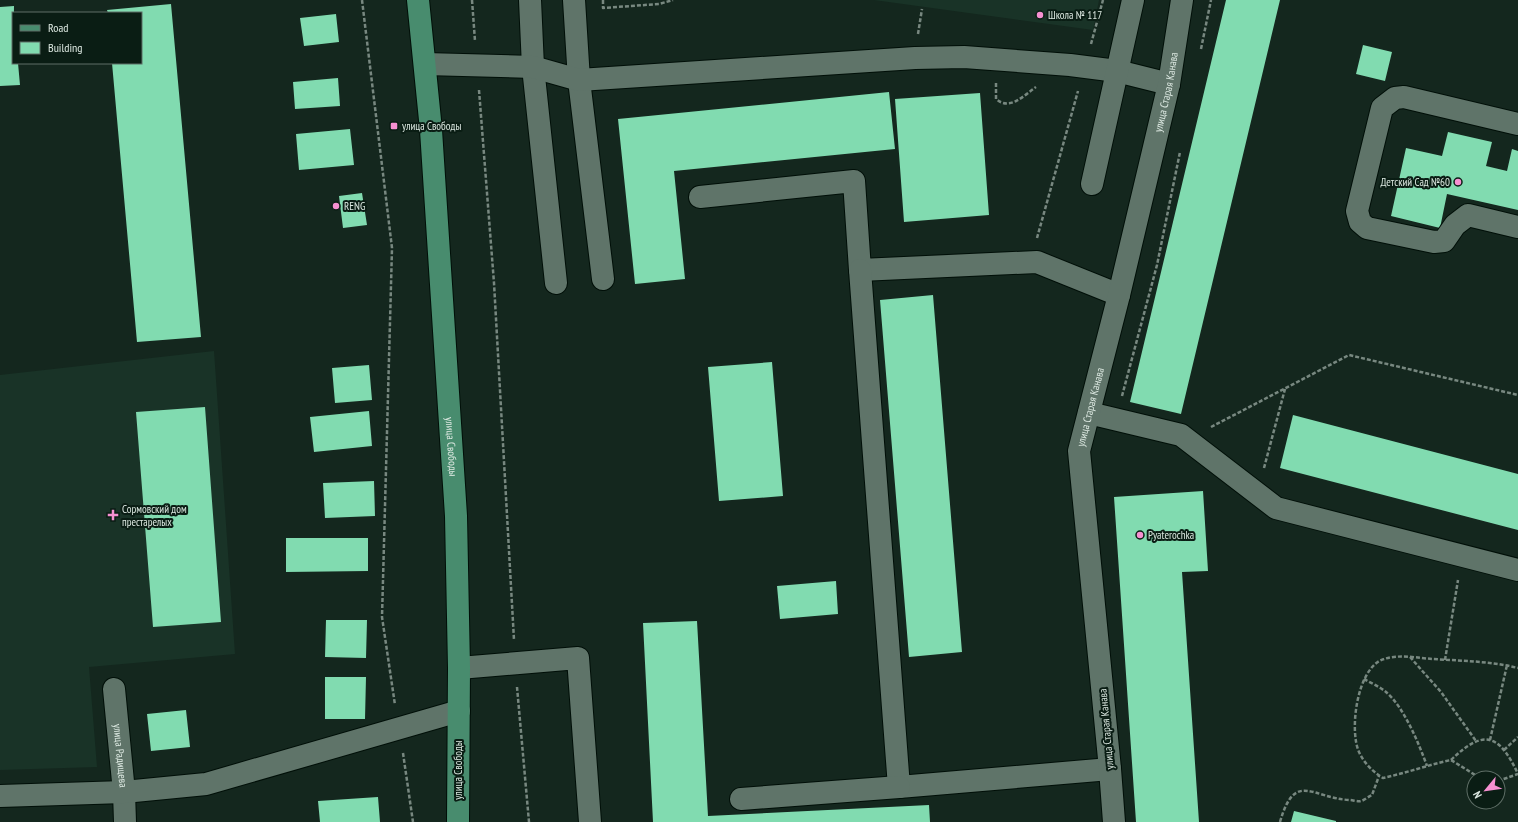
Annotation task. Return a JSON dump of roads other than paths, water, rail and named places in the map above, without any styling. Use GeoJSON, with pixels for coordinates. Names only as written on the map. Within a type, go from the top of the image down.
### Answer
{"type":"FeatureCollection","features":[{"type":"Feature","properties":{"kind":"main road","name":"улица Свободы"},"geometry":{"type":"LineString","coordinates":[[418,0],[431,130],[456,516],[459,668],[458,822]]}},
{"type":"Feature","properties":{"kind":"street"},"geometry":{"type":"LineString","coordinates":[[530,0],[533,67],[556,283]]}},
{"type":"Feature","properties":{"kind":"street"},"geometry":{"type":"LineString","coordinates":[[574,0],[580,80],[603,279]]}},
{"type":"Feature","properties":{"kind":"street"},"geometry":{"type":"LineString","coordinates":[[1092,184],[1133,0]]}},
{"type":"Feature","properties":{"kind":"street","name":"улица Старая Канава"},"geometry":{"type":"LineString","coordinates":[[1114,822],[1079,451],[1119,295],[1169,84],[1182,0]]}},
{"type":"Feature","properties":{"kind":"street"},"geometry":{"type":"LineString","coordinates":[[425,64],[533,67],[580,80],[964,56],[1117,71],[1169,84]]}},
{"type":"Feature","properties":{"kind":"street"},"geometry":{"type":"LineString","coordinates":[[1518,124],[1404,97],[1395,98],[1382,108],[1357,211],[1360,222],[1367,228],[1434,242],[1444,241],[1455,224],[1468,216],[1518,227]]}},
{"type":"Feature","properties":{"kind":"street"},"geometry":{"type":"LineString","coordinates":[[700,197],[854,181],[899,787]]}},
{"type":"Feature","properties":{"kind":"street"},"geometry":{"type":"LineString","coordinates":[[860,270],[1037,262],[1119,295]]}},
{"type":"Feature","properties":{"kind":"street"},"geometry":{"type":"LineString","coordinates":[[1089,413],[1182,435],[1276,508],[1518,570]]}},
{"type":"Feature","properties":{"kind":"street"},"geometry":{"type":"LineString","coordinates":[[459,668],[578,658],[590,822]]}},
{"type":"Feature","properties":{"kind":"street","name":"улица Радищева"},"geometry":{"type":"LineString","coordinates":[[114,690],[124,792],[125,822]]}},
{"type":"Feature","properties":{"kind":"street"},"geometry":{"type":"LineString","coordinates":[[0,796],[124,792],[206,784],[459,711]]}},
{"type":"Feature","properties":{"kind":"street"},"geometry":{"type":"LineString","coordinates":[[741,800],[1110,769]]}},
{"type":"Feature","properties":{"kind":"place","name":"Школа № 117"},"geometry":{"type":"Point","coordinates":[1040,15]}},
{"type":"Feature","properties":{"kind":"place","name":"улица Свободы"},"geometry":{"type":"Point","coordinates":[394,126]}},
{"type":"Feature","properties":{"kind":"place","name":"Детский Сад №60"},"geometry":{"type":"Point","coordinates":[1458,182]}},
{"type":"Feature","properties":{"kind":"place","name":"RENG"},"geometry":{"type":"Point","coordinates":[336,206]}},
{"type":"Feature","properties":{"kind":"place","name":"Сормовский дом престарелых"},"geometry":{"type":"Point","coordinates":[113,515]}},
{"type":"Feature","properties":{"kind":"place","name":"Pyaterochka"},"geometry":{"type":"Point","coordinates":[1140,535]}}]}
